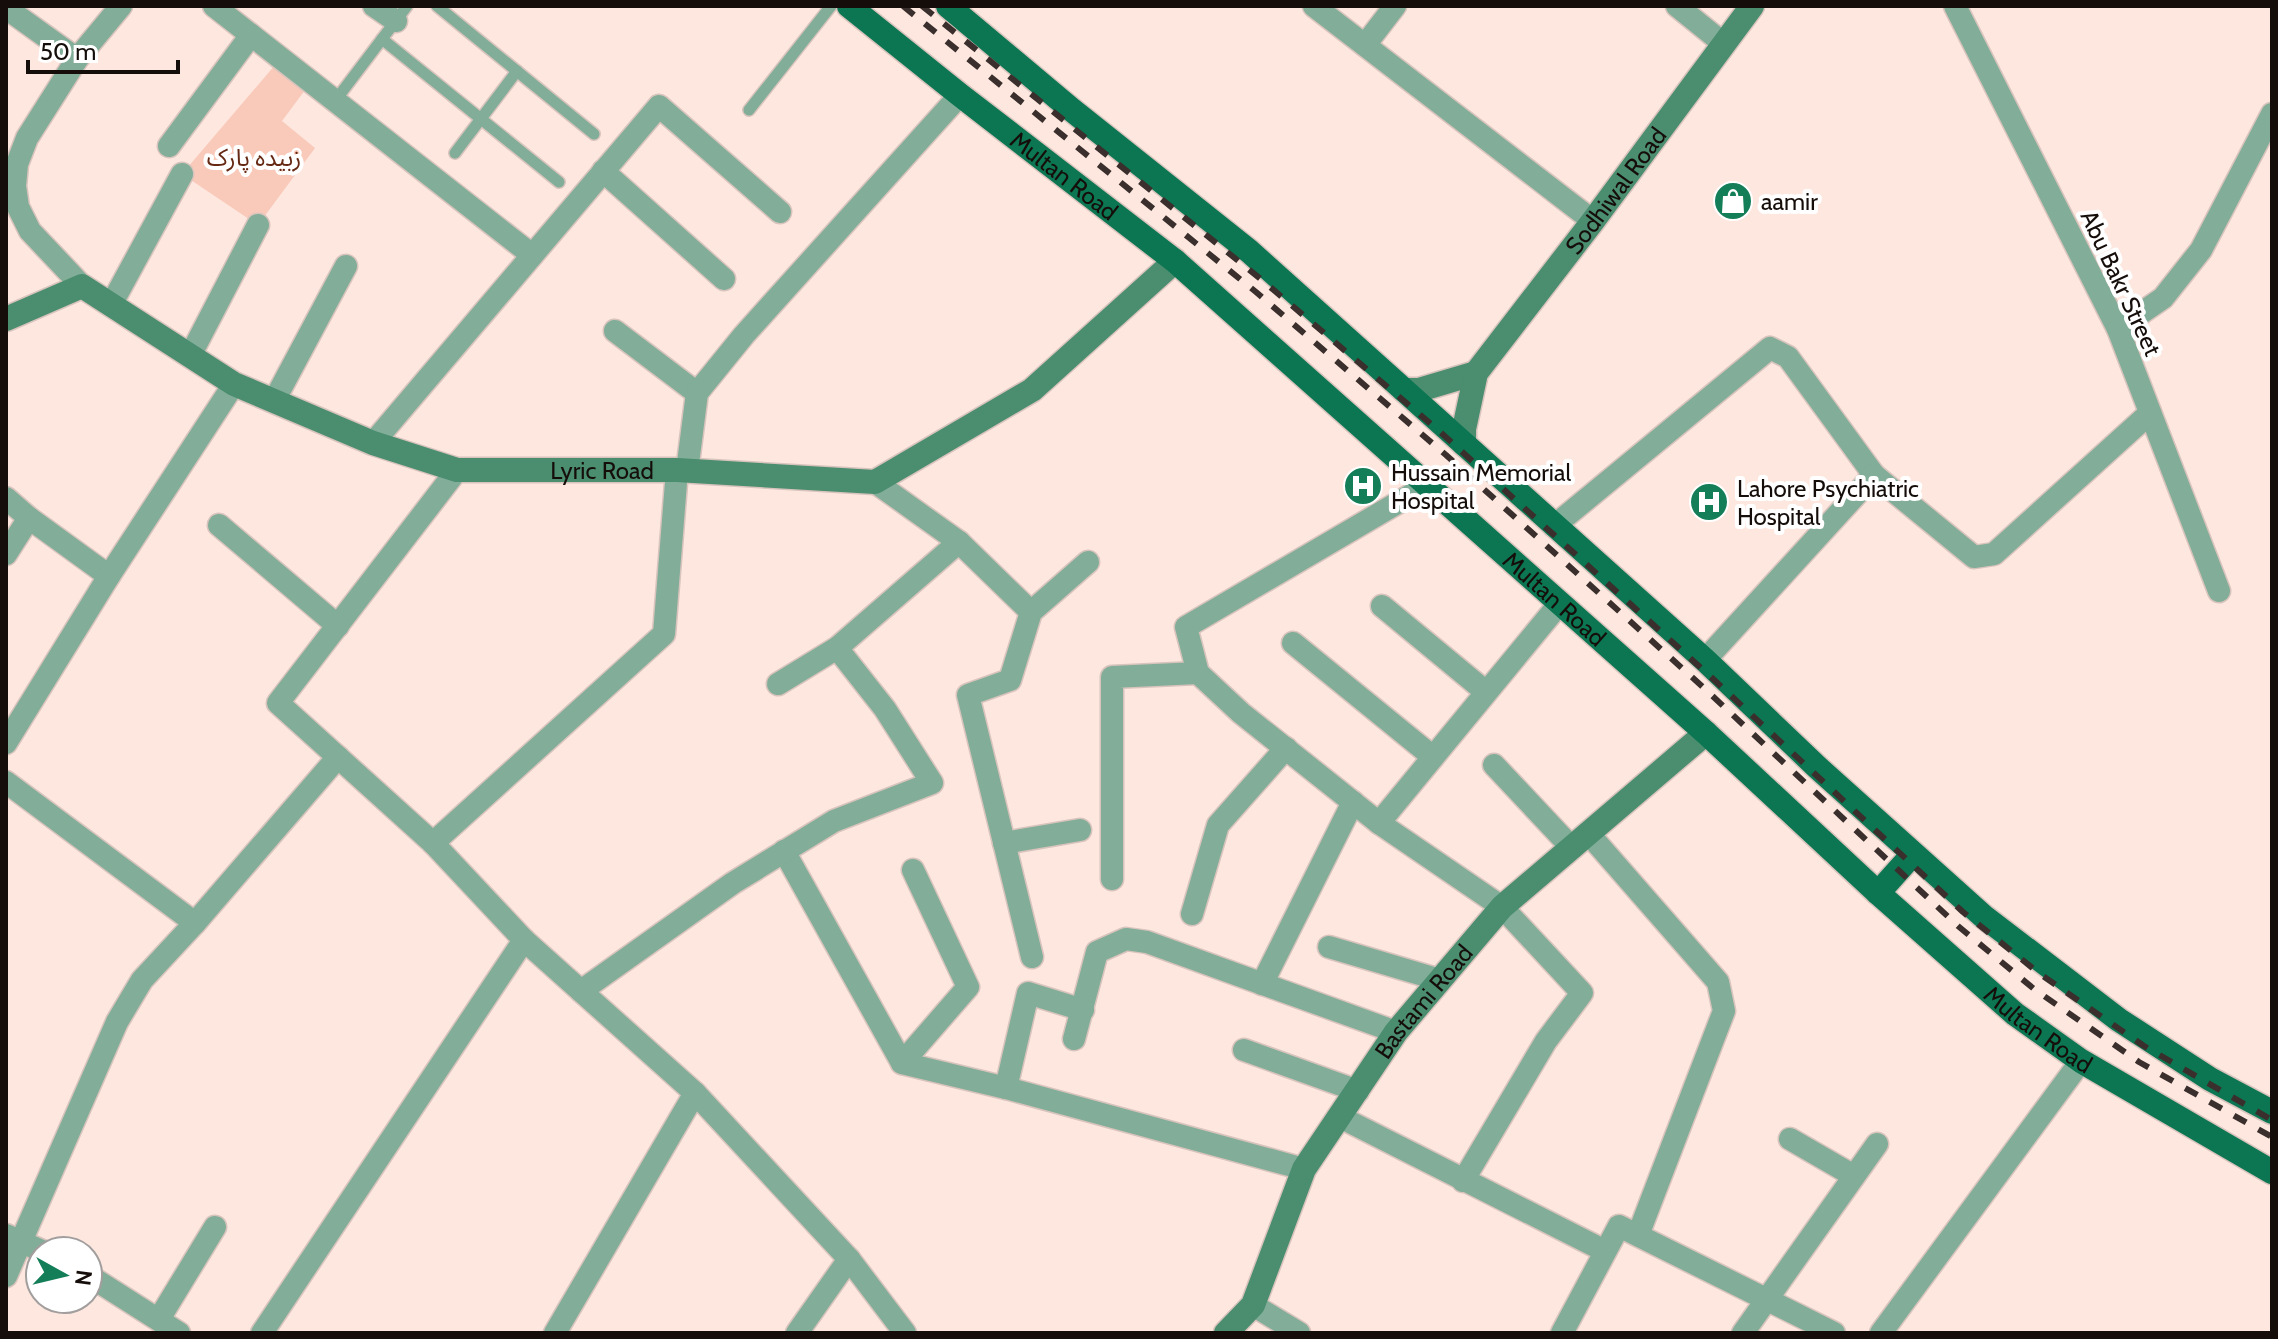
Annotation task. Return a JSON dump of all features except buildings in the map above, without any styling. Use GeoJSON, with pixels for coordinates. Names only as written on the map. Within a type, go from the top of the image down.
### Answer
{"type":"FeatureCollection","features":[{"type":"Feature","properties":{"kind":"main road","name":"Multan Road"},"geometry":{"type":"LineString","coordinates":[[849,6],[1175,261],[1706,733],[1878,893],[2015,1014],[2081,1061],[2272,1172]]}},
{"type":"Feature","properties":{"kind":"main road"},"geometry":{"type":"LineString","coordinates":[[948,6],[1249,251],[1705,660],[1817,767],[1983,916],[2119,1020],[2210,1079],[2272,1112]]}},
{"type":"Feature","properties":{"kind":"main road"},"geometry":{"type":"LineString","coordinates":[[1878,893],[1913,854]]}},
{"type":"Feature","properties":{"kind":"street"},"geometry":{"type":"LineString","coordinates":[[6,319],[82,286],[30,231],[18,207],[15,186],[17,164],[27,138],[77,59],[121,6]]}},
{"type":"Feature","properties":{"kind":"street"},"geometry":{"type":"LineString","coordinates":[[214,6],[532,255]]}},
{"type":"Feature","properties":{"kind":"street"},"geometry":{"type":"LineString","coordinates":[[374,6],[402,14]]}},
{"type":"Feature","properties":{"kind":"street"},"geometry":{"type":"LineString","coordinates":[[1314,6],[1593,221]]}},
{"type":"Feature","properties":{"kind":"street"},"geometry":{"type":"LineString","coordinates":[[1365,45],[1395,6]]}},
{"type":"Feature","properties":{"kind":"street"},"geometry":{"type":"LineString","coordinates":[[1677,6],[1724,44]]}},
{"type":"Feature","properties":{"kind":"street","name":"Sodhiwal Road"},"geometry":{"type":"LineString","coordinates":[[1464,444],[1464,429],[1476,373],[1752,6]]}},
{"type":"Feature","properties":{"kind":"street","name":"Abu Bakr Street"},"geometry":{"type":"LineString","coordinates":[[1955,6],[2118,329],[2219,591]]}},
{"type":"Feature","properties":{"kind":"street"},"geometry":{"type":"LineString","coordinates":[[6,8],[77,59]]}},
{"type":"Feature","properties":{"kind":"street"},"geometry":{"type":"LineString","coordinates":[[169,146],[251,35]]}},
{"type":"Feature","properties":{"kind":"street"},"geometry":{"type":"LineString","coordinates":[[433,843],[664,634],[682,470],[697,393],[744,335],[960,95]]}},
{"type":"Feature","properties":{"kind":"street"},"geometry":{"type":"LineString","coordinates":[[373,443],[659,106],[780,212]]}},
{"type":"Feature","properties":{"kind":"street"},"geometry":{"type":"LineString","coordinates":[[2118,329],[2163,298],[2201,250],[2267,138],[2272,114]]}},
{"type":"Feature","properties":{"kind":"street"},"geometry":{"type":"LineString","coordinates":[[603,171],[724,279]]}},
{"type":"Feature","properties":{"kind":"street"},"geometry":{"type":"LineString","coordinates":[[111,305],[182,174]]}},
{"type":"Feature","properties":{"kind":"street"},"geometry":{"type":"LineString","coordinates":[[190,356],[258,225]]}},
{"type":"Feature","properties":{"kind":"street"},"geometry":{"type":"LineString","coordinates":[[1031,612],[959,542],[875,482],[1032,390],[1175,261]]}},
{"type":"Feature","properties":{"kind":"street"},"geometry":{"type":"LineString","coordinates":[[274,401],[346,266]]}},
{"type":"Feature","properties":{"kind":"street","name":"Lyric Road"},"geometry":{"type":"LineString","coordinates":[[82,286],[234,384],[373,443],[457,470],[682,470],[875,482]]}},
{"type":"Feature","properties":{"kind":"street"},"geometry":{"type":"LineString","coordinates":[[615,331],[697,393]]}},
{"type":"Feature","properties":{"kind":"street"},"geometry":{"type":"LineString","coordinates":[[1554,526],[1770,348],[1788,357],[1874,475],[1974,557],[1994,554],[2150,413]]}},
{"type":"Feature","properties":{"kind":"street"},"geometry":{"type":"LineString","coordinates":[[1404,390],[1419,390],[1476,373]]}},
{"type":"Feature","properties":{"kind":"street"},"geometry":{"type":"LineString","coordinates":[[6,743],[109,576],[234,384]]}},
{"type":"Feature","properties":{"kind":"street"},"geometry":{"type":"LineString","coordinates":[[457,470],[278,703],[433,843],[524,940],[695,1093],[849,1259],[905,1333]]}},
{"type":"Feature","properties":{"kind":"street"},"geometry":{"type":"LineString","coordinates":[[1705,660],[1874,475]]}},
{"type":"Feature","properties":{"kind":"street"},"geometry":{"type":"LineString","coordinates":[[1428,485],[1186,627],[1198,673],[1241,713],[1379,823],[1502,907],[1582,993],[1546,1041],[1463,1181]]}},
{"type":"Feature","properties":{"kind":"street"},"geometry":{"type":"LineString","coordinates":[[6,498],[109,576]]}},
{"type":"Feature","properties":{"kind":"street"},"geometry":{"type":"LineString","coordinates":[[6,554],[29,518]]}},
{"type":"Feature","properties":{"kind":"street"},"geometry":{"type":"LineString","coordinates":[[219,525],[338,626]]}},
{"type":"Feature","properties":{"kind":"street"},"geometry":{"type":"LineString","coordinates":[[778,684],[837,648],[959,542]]}},
{"type":"Feature","properties":{"kind":"street"},"geometry":{"type":"LineString","coordinates":[[1032,957],[968,695],[1010,680],[1031,612],[1088,562]]}},
{"type":"Feature","properties":{"kind":"street"},"geometry":{"type":"LineString","coordinates":[[1379,823],[1560,603]]}},
{"type":"Feature","properties":{"kind":"street"},"geometry":{"type":"LineString","coordinates":[[1382,606],[1486,692]]}},
{"type":"Feature","properties":{"kind":"street"},"geometry":{"type":"LineString","coordinates":[[1293,643],[1433,757]]}},
{"type":"Feature","properties":{"kind":"street"},"geometry":{"type":"LineString","coordinates":[[581,991],[733,883],[834,821],[932,783],[885,709],[837,648]]}},
{"type":"Feature","properties":{"kind":"street"},"geometry":{"type":"LineString","coordinates":[[1112,879],[1112,677],[1198,673]]}},
{"type":"Feature","properties":{"kind":"street","name":"Bastami Road"},"geometry":{"type":"LineString","coordinates":[[1226,1333],[1253,1305],[1304,1169],[1396,1032],[1502,907],[1706,733]]}},
{"type":"Feature","properties":{"kind":"street"},"geometry":{"type":"LineString","coordinates":[[1192,914],[1218,825],[1286,748]]}},
{"type":"Feature","properties":{"kind":"street"},"geometry":{"type":"LineString","coordinates":[[6,1276],[13,1238],[117,1022],[142,980],[338,757]]}},
{"type":"Feature","properties":{"kind":"street"},"geometry":{"type":"LineString","coordinates":[[1494,765],[1580,840],[1718,982],[1724,1011],[1638,1235]]}},
{"type":"Feature","properties":{"kind":"street"},"geometry":{"type":"LineString","coordinates":[[8,787],[195,923]]}},
{"type":"Feature","properties":{"kind":"street"},"geometry":{"type":"LineString","coordinates":[[1262,984],[1353,802]]}},
{"type":"Feature","properties":{"kind":"street"},"geometry":{"type":"LineString","coordinates":[[1004,843],[1080,830]]}},
{"type":"Feature","properties":{"kind":"street"},"geometry":{"type":"LineString","coordinates":[[784,851],[902,1063],[1304,1169]]}},
{"type":"Feature","properties":{"kind":"street"},"geometry":{"type":"LineString","coordinates":[[902,1063],[968,987],[913,870]]}},
{"type":"Feature","properties":{"kind":"street"},"geometry":{"type":"LineString","coordinates":[[1074,1039],[1097,952],[1126,939],[1147,942],[1396,1032]]}},
{"type":"Feature","properties":{"kind":"street"},"geometry":{"type":"LineString","coordinates":[[262,1333],[524,940]]}},
{"type":"Feature","properties":{"kind":"street"},"geometry":{"type":"LineString","coordinates":[[1329,947],[1440,980]]}},
{"type":"Feature","properties":{"kind":"street"},"geometry":{"type":"LineString","coordinates":[[1006,1088],[1028,993],[1083,1010]]}},
{"type":"Feature","properties":{"kind":"street"},"geometry":{"type":"LineString","coordinates":[[1244,1050],[1358,1091]]}},
{"type":"Feature","properties":{"kind":"street"},"geometry":{"type":"LineString","coordinates":[[1881,1333],[2081,1061]]}},
{"type":"Feature","properties":{"kind":"street"},"geometry":{"type":"LineString","coordinates":[[555,1333],[695,1093]]}},
{"type":"Feature","properties":{"kind":"street"},"geometry":{"type":"LineString","coordinates":[[1340,1117],[1605,1251]]}},
{"type":"Feature","properties":{"kind":"street"},"geometry":{"type":"LineString","coordinates":[[1790,1139],[1854,1176]]}},
{"type":"Feature","properties":{"kind":"street"},"geometry":{"type":"LineString","coordinates":[[1743,1333],[1877,1144]]}},
{"type":"Feature","properties":{"kind":"street"},"geometry":{"type":"LineString","coordinates":[[1562,1333],[1619,1226],[1834,1333]]}},
{"type":"Feature","properties":{"kind":"street"},"geometry":{"type":"LineString","coordinates":[[159,1319],[215,1227]]}},
{"type":"Feature","properties":{"kind":"street"},"geometry":{"type":"LineString","coordinates":[[797,1333],[849,1259]]}},
{"type":"Feature","properties":{"kind":"street"},"geometry":{"type":"LineString","coordinates":[[104,1285],[179,1333]]}},
{"type":"Feature","properties":{"kind":"street"},"geometry":{"type":"LineString","coordinates":[[1253,1305],[1299,1333]]}},
{"type":"Feature","properties":{"kind":"lane"},"geometry":{"type":"LineString","coordinates":[[437,6],[594,134]]}},
{"type":"Feature","properties":{"kind":"lane"},"geometry":{"type":"LineString","coordinates":[[749,110],[831,6]]}},
{"type":"Feature","properties":{"kind":"lane"},"geometry":{"type":"LineString","coordinates":[[335,101],[402,14]]}},
{"type":"Feature","properties":{"kind":"lane"},"geometry":{"type":"LineString","coordinates":[[382,39],[559,182]]}},
{"type":"Feature","properties":{"kind":"lane"},"geometry":{"type":"LineString","coordinates":[[455,153],[517,71]]}},
{"type":"Feature","properties":{"kind":"green space","name":"زبیدہ پارک"},"geometry":{"type":"Polygon","coordinates":[[[281,58],[311,82],[282,121],[315,148],[258,225],[182,174],[281,58]]]}},
{"type":"Feature","properties":{"kind":"railway"},"geometry":{"type":"LineString","coordinates":[[903,6],[1256,292],[1446,455],[1704,688],[1958,926],[2034,989],[2139,1062],[2272,1137]]}},
{"type":"Feature","properties":{"kind":"railway"},"geometry":{"type":"LineString","coordinates":[[922,6],[1262,280],[1438,430],[1711,677],[1963,912],[2040,974],[2144,1046],[2272,1120]]}},
{"type":"Feature","properties":{"kind":"place","name":"aamir"},"geometry":{"type":"Point","coordinates":[1733,201]}},
{"type":"Feature","properties":{"kind":"place","name":"Hussain Memorial Hospital"},"geometry":{"type":"Point","coordinates":[1363,486]}},
{"type":"Feature","properties":{"kind":"place","name":"Lahore Psychiatric Hospital"},"geometry":{"type":"Point","coordinates":[1709,502]}}]}
